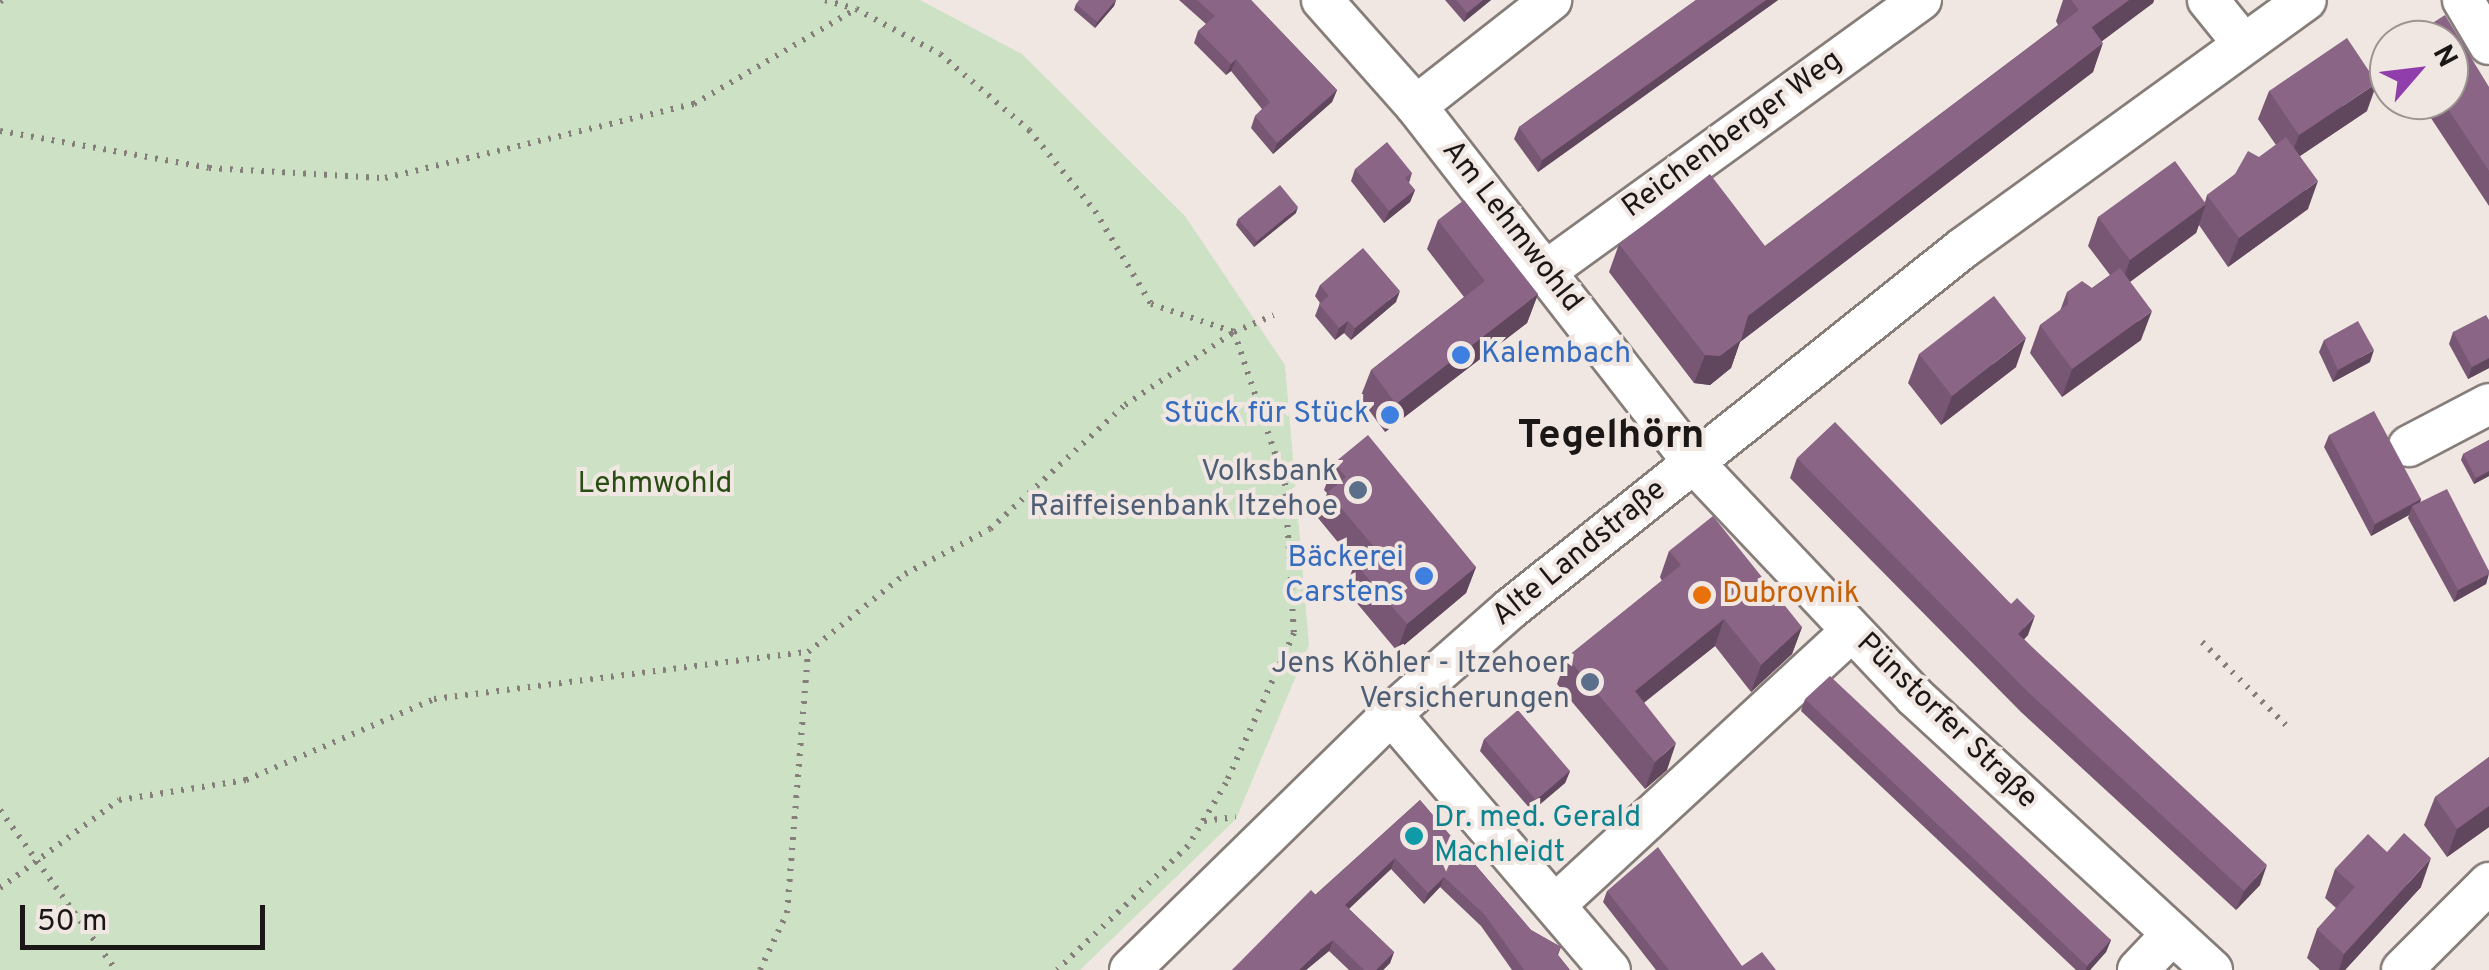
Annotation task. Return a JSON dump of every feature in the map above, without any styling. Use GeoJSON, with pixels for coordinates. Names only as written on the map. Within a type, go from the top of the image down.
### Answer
{"type":"FeatureCollection","features":[{"type":"Feature","properties":{"kind":"street","name":"Am Lehmwohld"},"geometry":{"type":"LineString","coordinates":[[1322,0],[1416,106],[1692,461]]}},
{"type":"Feature","properties":{"kind":"street"},"geometry":{"type":"LineString","coordinates":[[1416,106],[1551,0]]}},
{"type":"Feature","properties":{"kind":"street","name":"Reichenberger Weg"},"geometry":{"type":"LineString","coordinates":[[1546,271],[1921,0]]}},
{"type":"Feature","properties":{"kind":"street"},"geometry":{"type":"LineString","coordinates":[[2208,0],[2242,42]]}},
{"type":"Feature","properties":{"kind":"street","name":"Alte Landstraße"},"geometry":{"type":"LineString","coordinates":[[1130,970],[1505,602],[1963,248],[2242,42],[2306,0]]}},
{"type":"Feature","properties":{"kind":"street"},"geometry":{"type":"LineString","coordinates":[[2463,0],[2489,44]]}},
{"type":"Feature","properties":{"kind":"street"},"geometry":{"type":"LineString","coordinates":[[2410,446],[2489,404]]}},
{"type":"Feature","properties":{"kind":"street","name":"Pünstorfer Straße"},"geometry":{"type":"LineString","coordinates":[[1692,461],[1852,631],[2212,970]]}},
{"type":"Feature","properties":{"kind":"street"},"geometry":{"type":"LineString","coordinates":[[1557,903],[1852,631]]}},
{"type":"Feature","properties":{"kind":"street"},"geometry":{"type":"LineString","coordinates":[[1392,714],[1557,903],[1610,970]]}},
{"type":"Feature","properties":{"kind":"street"},"geometry":{"type":"LineString","coordinates":[[2402,970],[2489,883]]}},
{"type":"Feature","properties":{"kind":"street"},"geometry":{"type":"LineString","coordinates":[[2138,970],[2172,934]]}},
{"type":"Feature","properties":{"kind":"path"},"geometry":{"type":"LineString","coordinates":[[825,0],[856,9],[940,54],[1029,130],[1095,212],[1152,304],[1234,332]]}},
{"type":"Feature","properties":{"kind":"path"},"geometry":{"type":"LineString","coordinates":[[0,131],[209,168],[385,178],[694,104],[856,9]]}},
{"type":"Feature","properties":{"kind":"path"},"geometry":{"type":"LineString","coordinates":[[0,888],[32,859],[119,800],[246,780],[434,698],[808,652],[905,574],[990,529],[1125,405],[1234,332],[1274,315]]}},
{"type":"Feature","properties":{"kind":"path"},"geometry":{"type":"LineString","coordinates":[[1057,970],[1188,846],[1226,783],[1294,633],[1286,482],[1234,332]]}},
{"type":"Feature","properties":{"kind":"path"},"geometry":{"type":"LineString","coordinates":[[2202,642],[2288,728]]}},
{"type":"Feature","properties":{"kind":"path"},"geometry":{"type":"LineString","coordinates":[[760,970],[787,913],[808,652]]}},
{"type":"Feature","properties":{"kind":"path"},"geometry":{"type":"LineString","coordinates":[[0,810],[116,970]]}},
{"type":"Feature","properties":{"kind":"green space","name":"Lehmwohld"},"geometry":{"type":"Polygon","coordinates":[[[0,0],[920,0],[1022,54],[1185,216],[1285,365],[1309,645],[1236,819],[1080,970],[0,970],[0,0]]]}},
{"type":"Feature","properties":{"kind":"building"},"geometry":{"type":"Polygon","coordinates":[[[1079,0],[1116,0],[1097,22],[1076,4],[1079,0]]]}},
{"type":"Feature","properties":{"kind":"building"},"geometry":{"type":"Polygon","coordinates":[[[1197,0],[1251,0],[1337,90],[1277,143],[1255,116],[1270,102],[1236,59],[1231,64],[1198,31],[1215,16],[1197,0]]]}},
{"type":"Feature","properties":{"kind":"building"},"geometry":{"type":"Polygon","coordinates":[[[1456,0],[1483,0],[1467,13],[1456,0]]]}},
{"type":"Feature","properties":{"kind":"building"},"geometry":{"type":"Polygon","coordinates":[[[1696,0],[1766,0],[1542,160],[1519,127],[1696,0]]]}},
{"type":"Feature","properties":{"kind":"building"},"geometry":{"type":"Polygon","coordinates":[[[2071,0],[2129,0],[2092,27],[2085,18],[2103,43],[1748,316],[1741,340],[1720,356],[1705,355],[1619,244],[1710,174],[1765,246],[2079,10],[2071,0]]]}},
{"type":"Feature","properties":{"kind":"building"},"geometry":{"type":"Polygon","coordinates":[[[2347,38],[2369,71],[2369,88],[2299,135],[2269,91],[2347,38]]]}},
{"type":"Feature","properties":{"kind":"building"},"geometry":{"type":"Polygon","coordinates":[[[2469,54],[2489,87],[2489,171],[2455,120],[2469,120],[2469,54]]]}},
{"type":"Feature","properties":{"kind":"building"},"geometry":{"type":"Polygon","coordinates":[[[2286,137],[2318,181],[2239,238],[2207,195],[2235,174],[2248,151],[2259,157],[2286,137]]]}},
{"type":"Feature","properties":{"kind":"building"},"geometry":{"type":"Polygon","coordinates":[[[1387,142],[1412,173],[1405,178],[1415,190],[1389,211],[1355,169],[1387,142]]]}},
{"type":"Feature","properties":{"kind":"building"},"geometry":{"type":"Polygon","coordinates":[[[2175,161],[2206,204],[2130,260],[2098,217],[2175,161]]]}},
{"type":"Feature","properties":{"kind":"building"},"geometry":{"type":"Polygon","coordinates":[[[1280,185],[1298,207],[1257,241],[1238,219],[1280,185]]]}},
{"type":"Feature","properties":{"kind":"building"},"geometry":{"type":"Polygon","coordinates":[[[1464,200],[1538,294],[1396,404],[1371,370],[1485,281],[1438,220],[1464,200]]]}},
{"type":"Feature","properties":{"kind":"building"},"geometry":{"type":"Polygon","coordinates":[[[1363,248],[1400,291],[1355,328],[1348,321],[1339,328],[1319,304],[1329,296],[1320,285],[1363,248]]]}},
{"type":"Feature","properties":{"kind":"building"},"geometry":{"type":"Polygon","coordinates":[[[2120,268],[2152,311],[2072,369],[2040,325],[2068,304],[2067,292],[2082,281],[2092,288],[2120,268]]]}},
{"type":"Feature","properties":{"kind":"building"},"geometry":{"type":"Polygon","coordinates":[[[1994,296],[2026,338],[1952,396],[1919,354],[1994,296]]]}},
{"type":"Feature","properties":{"kind":"building"},"geometry":{"type":"Polygon","coordinates":[[[2486,315],[2489,358],[2472,367],[2453,332],[2486,315]]]}},
{"type":"Feature","properties":{"kind":"building"},"geometry":{"type":"Polygon","coordinates":[[[2358,321],[2374,350],[2338,370],[2324,340],[2358,321]]]}},
{"type":"Feature","properties":{"kind":"building"},"geometry":{"type":"Polygon","coordinates":[[[2374,411],[2421,499],[2375,524],[2329,435],[2374,411]]]}},
{"type":"Feature","properties":{"kind":"building"},"geometry":{"type":"Polygon","coordinates":[[[1835,422],[2011,604],[2017,598],[2035,616],[2018,634],[2267,865],[2244,891],[2028,692],[1797,458],[1835,422]]]}},
{"type":"Feature","properties":{"kind":"building"},"geometry":{"type":"Polygon","coordinates":[[[1368,435],[1476,567],[1407,624],[1355,563],[1374,547],[1328,492],[1346,477],[1334,463],[1368,435]]]}},
{"type":"Feature","properties":{"kind":"building"},"geometry":{"type":"Polygon","coordinates":[[[2489,440],[2489,471],[2476,478],[2463,454],[2489,440]]]}},
{"type":"Feature","properties":{"kind":"building"},"geometry":{"type":"Polygon","coordinates":[[[2447,489],[2489,571],[2458,590],[2412,506],[2447,489]]]}},
{"type":"Feature","properties":{"kind":"building"},"geometry":{"type":"Polygon","coordinates":[[[1713,516],[1802,627],[1761,665],[1724,619],[1635,691],[1676,743],[1655,762],[1567,657],[1681,565],[1669,551],[1713,516]]]}},
{"type":"Feature","properties":{"kind":"building"},"geometry":{"type":"Polygon","coordinates":[[[1830,676],[2111,940],[2087,966],[1805,699],[1830,676]]]}},
{"type":"Feature","properties":{"kind":"building"},"geometry":{"type":"Polygon","coordinates":[[[1518,710],[1570,771],[1536,800],[1484,739],[1518,710]]]}},
{"type":"Feature","properties":{"kind":"building"},"geometry":{"type":"Polygon","coordinates":[[[2489,757],[2489,806],[2457,829],[2435,797],[2489,757]]]}},
{"type":"Feature","properties":{"kind":"building"},"geometry":{"type":"Polygon","coordinates":[[[1420,800],[1531,930],[1561,947],[1557,954],[1570,970],[1524,970],[1485,915],[1444,877],[1428,893],[1395,858],[1345,905],[1394,952],[1376,970],[1364,970],[1333,940],[1299,970],[1232,970],[1311,890],[1316,895],[1420,800]]]}},
{"type":"Feature","properties":{"kind":"building"},"geometry":{"type":"Polygon","coordinates":[[[2404,833],[2431,858],[2344,954],[2317,929],[2355,887],[2335,869],[2368,834],[2387,852],[2404,833]]]}},
{"type":"Feature","properties":{"kind":"building"},"geometry":{"type":"Polygon","coordinates":[[[1658,847],[1742,966],[1762,952],[1776,970],[1669,970],[1607,891],[1658,847]]]}},
{"type":"Feature","properties":{"kind":"place","name":"Kalembach"},"geometry":{"type":"Point","coordinates":[1461,355]}},
{"type":"Feature","properties":{"kind":"place","name":"Stück für Stück"},"geometry":{"type":"Point","coordinates":[1390,415]}},
{"type":"Feature","properties":{"kind":"place","name":"Volksbank Raiffeisenbank Itzehoe"},"geometry":{"type":"Point","coordinates":[1358,490]}},
{"type":"Feature","properties":{"kind":"place","name":"Bäckerei Carstens"},"geometry":{"type":"Point","coordinates":[1424,576]}},
{"type":"Feature","properties":{"kind":"place","name":"Dubrovnik"},"geometry":{"type":"Point","coordinates":[1702,595]}},
{"type":"Feature","properties":{"kind":"place","name":"Jens Köhler - Itzehoer Versicherungen"},"geometry":{"type":"Point","coordinates":[1590,682]}},
{"type":"Feature","properties":{"kind":"place","name":"Dr. med. Gerald Machleidt"},"geometry":{"type":"Point","coordinates":[1414,836]}},
{"type":"Feature","properties":{"kind":"district","name":"Tegelhörn"},"geometry":{"type":"Point","coordinates":[1611,437]}}]}
